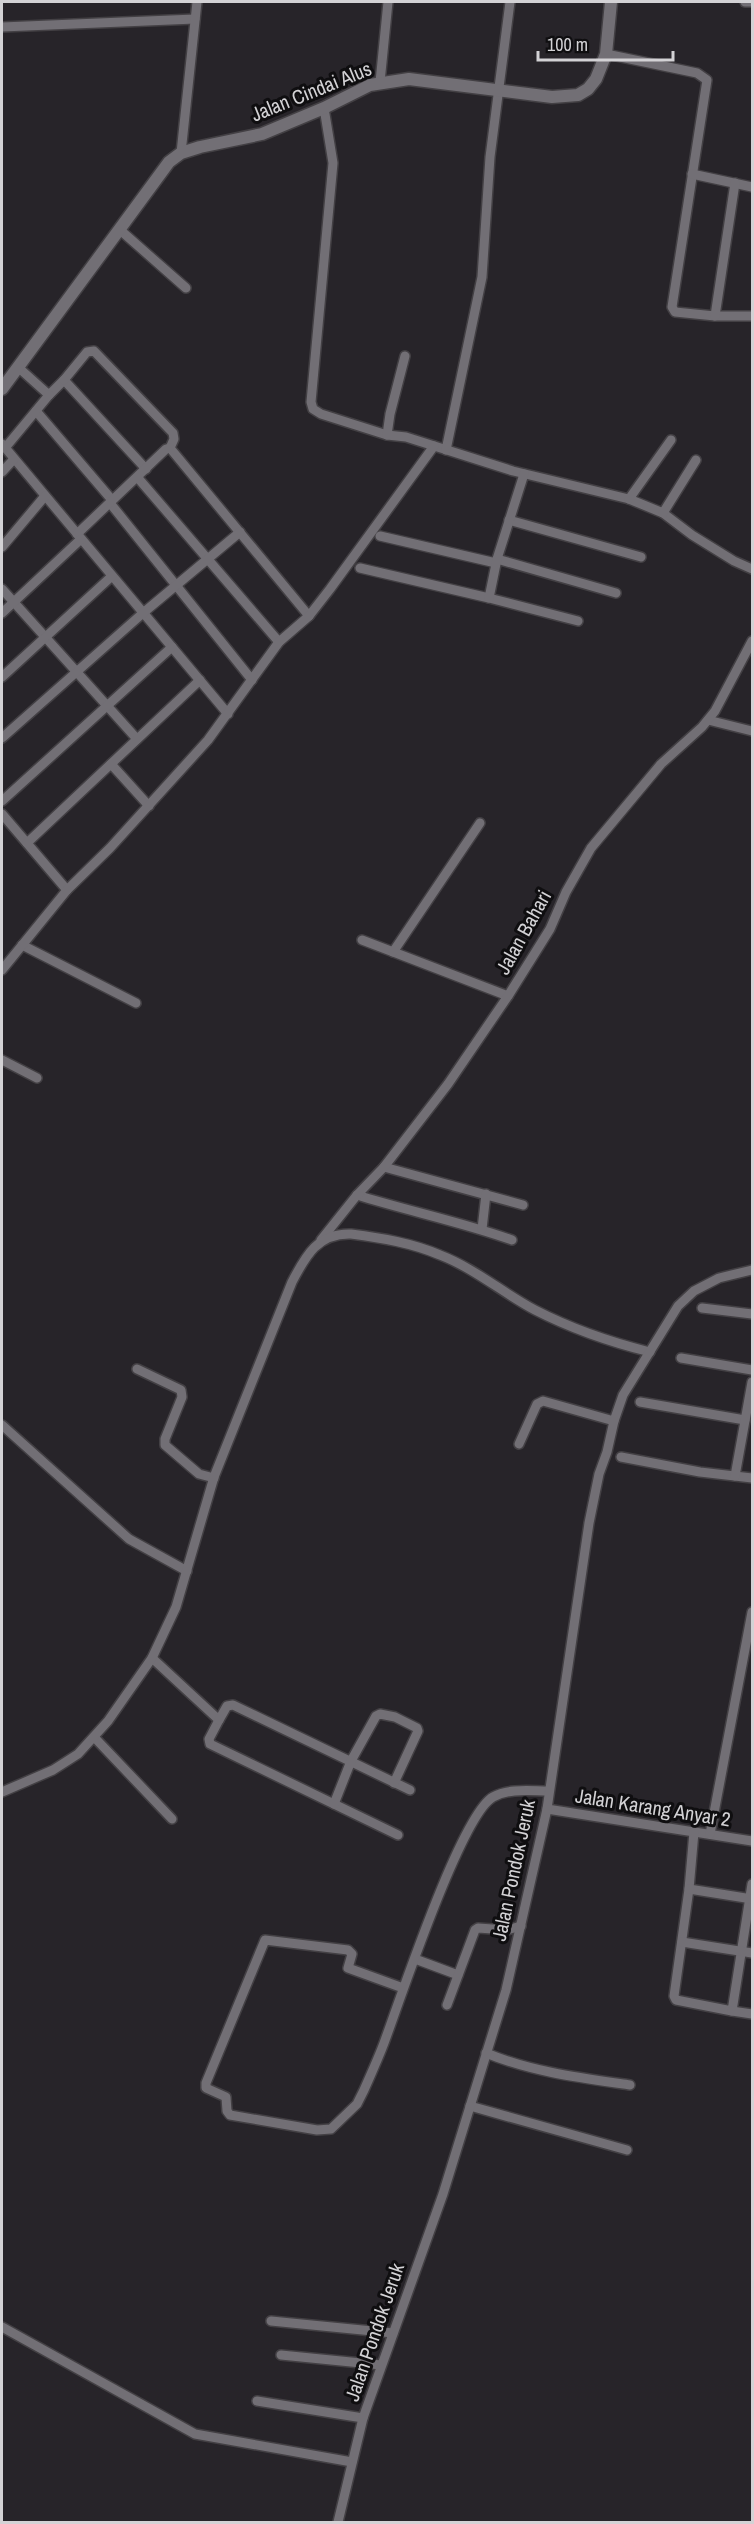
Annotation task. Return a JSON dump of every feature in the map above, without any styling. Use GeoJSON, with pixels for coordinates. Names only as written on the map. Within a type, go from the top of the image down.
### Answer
{"type":"FeatureCollection","features":[{"type":"Feature","properties":{"kind":"street"},"geometry":{"type":"LineString","coordinates":[[2,389],[169,162],[181,153],[197,2]]}},
{"type":"Feature","properties":{"kind":"street"},"geometry":{"type":"LineString","coordinates":[[380,82],[388,2]]}},
{"type":"Feature","properties":{"kind":"street"},"geometry":{"type":"LineString","coordinates":[[446,450],[482,277],[497,90],[510,2]]}},
{"type":"Feature","properties":{"kind":"street","name":"Jalan Cindai Alus"},"geometry":{"type":"LineString","coordinates":[[181,153],[262,134],[380,82],[409,79],[552,97],[578,95],[596,79],[606,54],[611,2]]}},
{"type":"Feature","properties":{"kind":"street"},"geometry":{"type":"LineString","coordinates":[[745,2],[753,2]]}},
{"type":"Feature","properties":{"kind":"street"},"geometry":{"type":"LineString","coordinates":[[2,27],[195,19]]}},
{"type":"Feature","properties":{"kind":"street"},"geometry":{"type":"LineString","coordinates":[[606,54],[697,73],[707,80],[672,308],[675,312],[715,316],[753,316]]}},
{"type":"Feature","properties":{"kind":"street"},"geometry":{"type":"LineString","coordinates":[[324,108],[333,163],[313,408],[321,414],[387,435],[405,437],[524,474],[629,500],[663,513],[692,535],[734,561],[753,569]]}},
{"type":"Feature","properties":{"kind":"street"},"geometry":{"type":"LineString","coordinates":[[692,174],[753,187]]}},
{"type":"Feature","properties":{"kind":"street"},"geometry":{"type":"LineString","coordinates":[[715,316],[735,183]]}},
{"type":"Feature","properties":{"kind":"street"},"geometry":{"type":"LineString","coordinates":[[119,229],[186,288]]}},
{"type":"Feature","properties":{"kind":"street"},"geometry":{"type":"LineString","coordinates":[[170,448],[174,439],[173,433],[94,351],[87,352],[3,446],[228,714]]}},
{"type":"Feature","properties":{"kind":"street"},"geometry":{"type":"LineString","coordinates":[[387,435],[405,356]]}},
{"type":"Feature","properties":{"kind":"street"},"geometry":{"type":"LineString","coordinates":[[19,368],[49,395]]}},
{"type":"Feature","properties":{"kind":"street"},"geometry":{"type":"LineString","coordinates":[[64,380],[146,469]]}},
{"type":"Feature","properties":{"kind":"street"},"geometry":{"type":"LineString","coordinates":[[36,411],[252,680]]}},
{"type":"Feature","properties":{"kind":"street"},"geometry":{"type":"LineString","coordinates":[[629,500],[671,440]]}},
{"type":"Feature","properties":{"kind":"street"},"geometry":{"type":"LineString","coordinates":[[2,970],[67,890],[149,806],[208,740],[279,642],[309,616],[434,446]]}},
{"type":"Feature","properties":{"kind":"street"},"geometry":{"type":"LineString","coordinates":[[2,613],[111,502],[166,448],[170,448]]}},
{"type":"Feature","properties":{"kind":"street"},"geometry":{"type":"LineString","coordinates":[[170,448],[309,616]]}},
{"type":"Feature","properties":{"kind":"street"},"geometry":{"type":"LineString","coordinates":[[2,472],[14,459]]}},
{"type":"Feature","properties":{"kind":"street"},"geometry":{"type":"LineString","coordinates":[[663,513],[696,460]]}},
{"type":"Feature","properties":{"kind":"street"},"geometry":{"type":"LineString","coordinates":[[489,598],[496,561],[524,474]]}},
{"type":"Feature","properties":{"kind":"street"},"geometry":{"type":"LineString","coordinates":[[138,478],[279,642]]}},
{"type":"Feature","properties":{"kind":"street"},"geometry":{"type":"LineString","coordinates":[[2,548],[45,496]]}},
{"type":"Feature","properties":{"kind":"street"},"geometry":{"type":"LineString","coordinates":[[509,520],[641,557]]}},
{"type":"Feature","properties":{"kind":"street"},"geometry":{"type":"LineString","coordinates":[[2,738],[143,613],[240,532]]}},
{"type":"Feature","properties":{"kind":"street"},"geometry":{"type":"LineString","coordinates":[[380,536],[496,561],[616,593]]}},
{"type":"Feature","properties":{"kind":"street"},"geometry":{"type":"LineString","coordinates":[[360,568],[578,621]]}},
{"type":"Feature","properties":{"kind":"street"},"geometry":{"type":"LineString","coordinates":[[2,677],[112,576]]}},
{"type":"Feature","properties":{"kind":"street"},"geometry":{"type":"LineString","coordinates":[[2,589],[105,707],[137,739]]}},
{"type":"Feature","properties":{"kind":"street","name":"Jalan Bahari"},"geometry":{"type":"LineString","coordinates":[[2,1792],[53,1770],[78,1754],[94,1737],[152,1658],[172,1616],[214,1478],[292,1282],[309,1252],[384,1167],[448,1084],[550,929],[566,892],[591,848],[661,764],[708,720],[753,641]]}},
{"type":"Feature","properties":{"kind":"street"},"geometry":{"type":"LineString","coordinates":[[2,801],[172,647]]}},
{"type":"Feature","properties":{"kind":"street"},"geometry":{"type":"LineString","coordinates":[[27,843],[200,680]]}},
{"type":"Feature","properties":{"kind":"street"},"geometry":{"type":"LineString","coordinates":[[708,720],[753,731]]}},
{"type":"Feature","properties":{"kind":"street"},"geometry":{"type":"LineString","coordinates":[[111,764],[149,806]]}},
{"type":"Feature","properties":{"kind":"street"},"geometry":{"type":"LineString","coordinates":[[2,814],[67,890]]}},
{"type":"Feature","properties":{"kind":"street"},"geometry":{"type":"LineString","coordinates":[[393,952],[480,822]]}},
{"type":"Feature","properties":{"kind":"street"},"geometry":{"type":"LineString","coordinates":[[362,939],[508,996]]}},
{"type":"Feature","properties":{"kind":"street"},"geometry":{"type":"LineString","coordinates":[[22,945],[136,1003]]}},
{"type":"Feature","properties":{"kind":"street"},"geometry":{"type":"LineString","coordinates":[[2,1060],[37,1078]]}},
{"type":"Feature","properties":{"kind":"street"},"geometry":{"type":"LineString","coordinates":[[384,1167],[523,1205]]}},
{"type":"Feature","properties":{"kind":"street"},"geometry":{"type":"LineString","coordinates":[[482,1229],[486,1194]]}},
{"type":"Feature","properties":{"kind":"street"},"geometry":{"type":"LineString","coordinates":[[357,1195],[397,1208],[482,1229],[512,1240]]}},
{"type":"Feature","properties":{"kind":"street"},"geometry":{"type":"LineString","coordinates":[[321,1240],[342,1233],[351,1233],[406,1243],[430,1251],[473,1271],[533,1309],[563,1323],[601,1340],[650,1352]]}},
{"type":"Feature","properties":{"kind":"street","name":"Jalan Pondok Jeruk"},"geometry":{"type":"LineString","coordinates":[[338,2523],[363,2418],[443,2194],[506,1990],[547,1809],[589,1523],[599,1474],[614,1421],[623,1395],[678,1306],[694,1291],[718,1278],[753,1270]]}},
{"type":"Feature","properties":{"kind":"street"},"geometry":{"type":"LineString","coordinates":[[702,1308],[753,1314]]}},
{"type":"Feature","properties":{"kind":"street"},"geometry":{"type":"LineString","coordinates":[[681,1358],[753,1370]]}},
{"type":"Feature","properties":{"kind":"street"},"geometry":{"type":"LineString","coordinates":[[137,1370],[181,1390],[182,1397],[165,1439],[165,1445],[199,1474],[214,1478]]}},
{"type":"Feature","properties":{"kind":"street"},"geometry":{"type":"LineString","coordinates":[[735,1476],[753,1382]]}},
{"type":"Feature","properties":{"kind":"street"},"geometry":{"type":"LineString","coordinates":[[519,1444],[537,1404],[543,1401],[614,1421]]}},
{"type":"Feature","properties":{"kind":"street"},"geometry":{"type":"LineString","coordinates":[[640,1402],[745,1420]]}},
{"type":"Feature","properties":{"kind":"street"},"geometry":{"type":"LineString","coordinates":[[2,1425],[129,1539],[187,1570]]}},
{"type":"Feature","properties":{"kind":"street"},"geometry":{"type":"LineString","coordinates":[[621,1457],[753,1478]]}},
{"type":"Feature","properties":{"kind":"street"},"geometry":{"type":"LineString","coordinates":[[710,1834],[753,1612]]}},
{"type":"Feature","properties":{"kind":"street"},"geometry":{"type":"LineString","coordinates":[[152,1658],[219,1720]]}},
{"type":"Feature","properties":{"kind":"street"},"geometry":{"type":"LineString","coordinates":[[398,1835],[210,1744],[210,1739],[227,1706],[233,1704],[410,1790]]}},
{"type":"Feature","properties":{"kind":"street"},"geometry":{"type":"LineString","coordinates":[[334,1804],[351,1761],[376,1716],[380,1714],[395,1717],[417,1728],[417,1737],[394,1783]]}},
{"type":"Feature","properties":{"kind":"street"},"geometry":{"type":"LineString","coordinates":[[94,1737],[172,1819]]}},
{"type":"Feature","properties":{"kind":"street"},"geometry":{"type":"LineString","coordinates":[[403,1988],[348,1968],[352,1954],[348,1950],[265,1940],[206,2083],[206,2088],[226,2097],[227,2111],[230,2115],[317,2130],[331,2129],[357,2104],[361,2097],[384,2044],[403,1988],[456,1857],[480,1808],[494,1796],[510,1792],[548,1791]]}},
{"type":"Feature","properties":{"kind":"street","name":"Jalan Karang Anyar 2"},"geometry":{"type":"LineString","coordinates":[[547,1809],[753,1841]]}},
{"type":"Feature","properties":{"kind":"street"},"geometry":{"type":"LineString","coordinates":[[694,1832],[689,1889],[674,1999],[753,2014]]}},
{"type":"Feature","properties":{"kind":"street"},"geometry":{"type":"LineString","coordinates":[[732,2011],[753,1884]]}},
{"type":"Feature","properties":{"kind":"street"},"geometry":{"type":"LineString","coordinates":[[689,1889],[751,1899]]}},
{"type":"Feature","properties":{"kind":"street"},"geometry":{"type":"LineString","coordinates":[[447,2005],[471,1938],[478,1928],[507,1930],[521,1926]]}},
{"type":"Feature","properties":{"kind":"street"},"geometry":{"type":"LineString","coordinates":[[682,1942],[753,1953]]}},
{"type":"Feature","properties":{"kind":"street"},"geometry":{"type":"LineString","coordinates":[[415,1959],[458,1975]]}},
{"type":"Feature","properties":{"kind":"street"},"geometry":{"type":"LineString","coordinates":[[486,2053],[507,2062],[570,2077],[630,2085]]}},
{"type":"Feature","properties":{"kind":"street"},"geometry":{"type":"LineString","coordinates":[[470,2106],[627,2150]]}},
{"type":"Feature","properties":{"kind":"street"},"geometry":{"type":"LineString","coordinates":[[272,2321],[393,2333]]}},
{"type":"Feature","properties":{"kind":"street"},"geometry":{"type":"LineString","coordinates":[[2,2327],[195,2434],[352,2462]]}},
{"type":"Feature","properties":{"kind":"street"},"geometry":{"type":"LineString","coordinates":[[281,2355],[381,2365]]}},
{"type":"Feature","properties":{"kind":"street"},"geometry":{"type":"LineString","coordinates":[[257,2401],[363,2418]]}}]}
